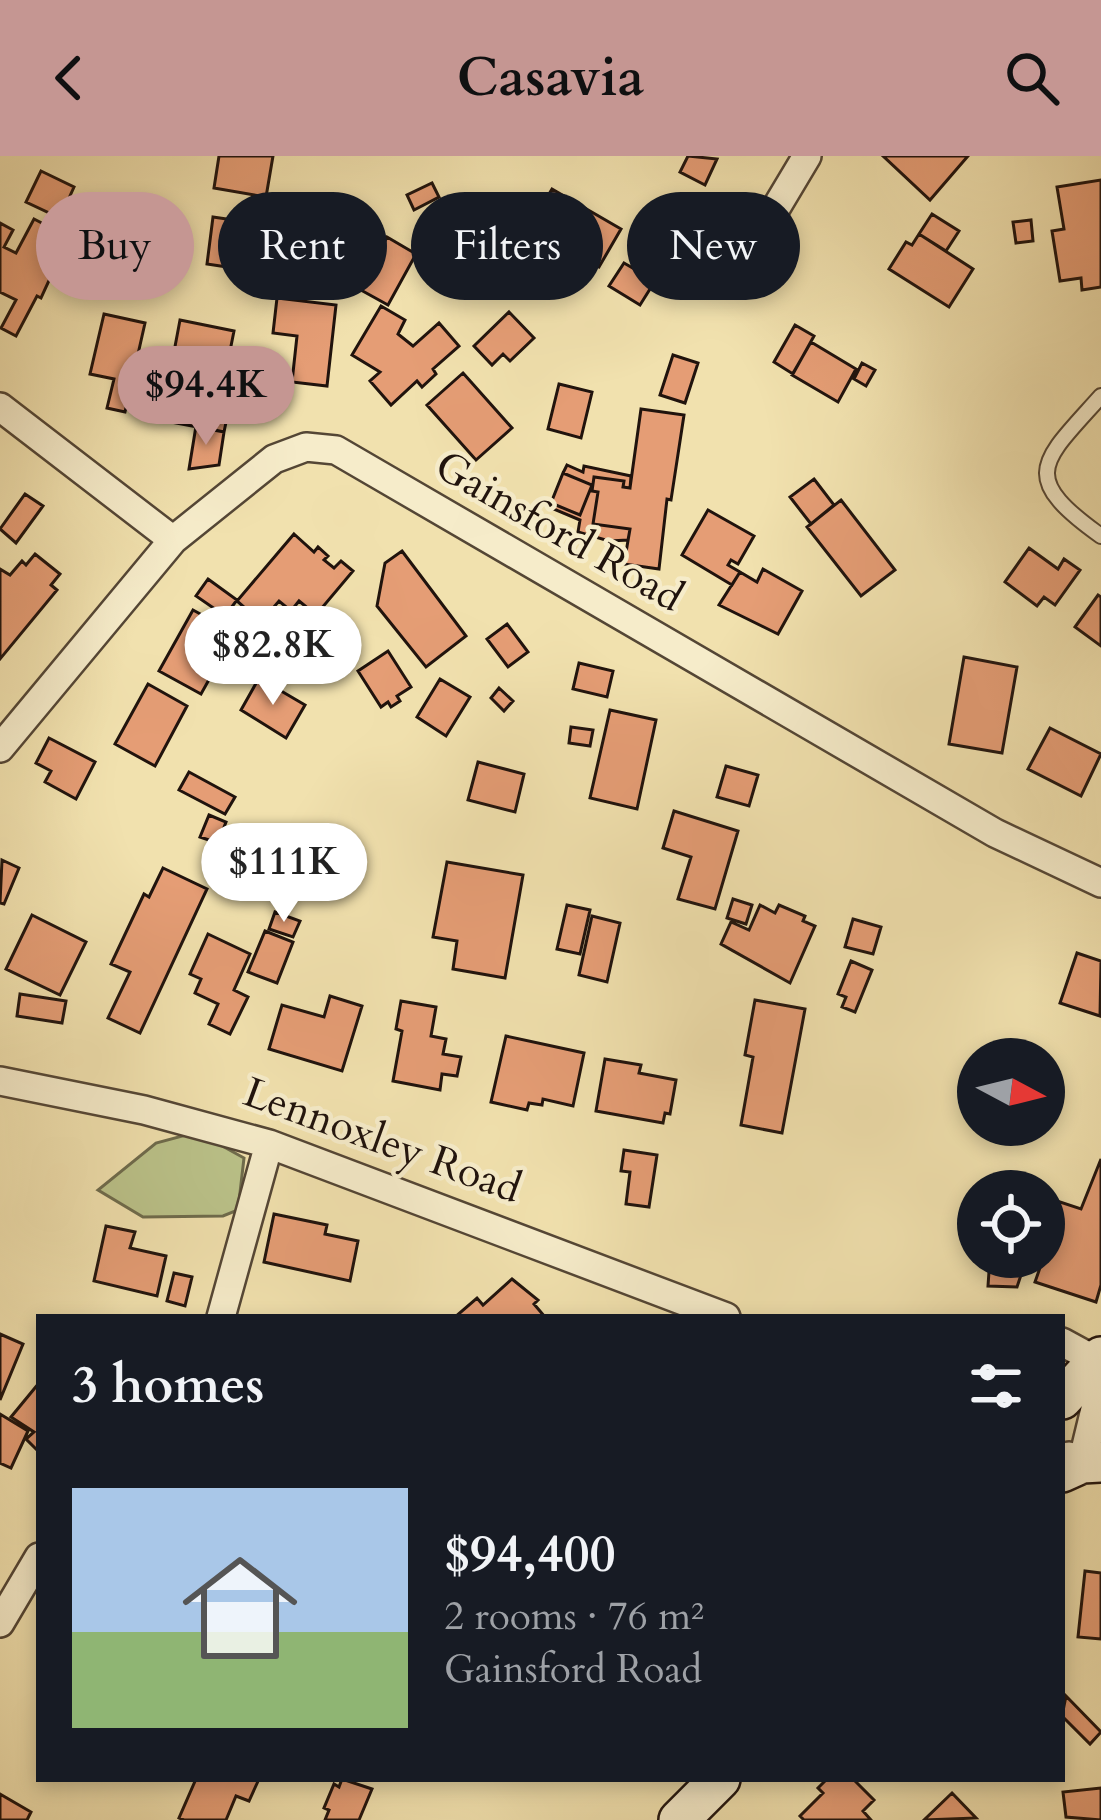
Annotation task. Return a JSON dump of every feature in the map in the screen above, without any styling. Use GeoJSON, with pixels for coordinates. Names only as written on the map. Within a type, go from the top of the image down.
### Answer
{"type":"FeatureCollection","features":[{"type":"Feature","properties":{"kind":"street"},"geometry":{"type":"LineString","coordinates":[[785,192],[807,156]]}},
{"type":"Feature","properties":{"kind":"street"},"geometry":{"type":"LineString","coordinates":[[0,407],[172,540]]}},
{"type":"Feature","properties":{"kind":"street","name":"Gainsford Road"},"geometry":{"type":"LineString","coordinates":[[0,748],[172,540],[274,459],[306,447],[336,450],[995,833],[1101,883]]}},
{"type":"Feature","properties":{"kind":"street","name":"Lennoxley Road"},"geometry":{"type":"LineString","coordinates":[[0,1081],[144,1109],[268,1144],[718,1314]]}},
{"type":"Feature","properties":{"kind":"street"},"geometry":{"type":"LineString","coordinates":[[222,1314],[268,1144]]}},
{"type":"Feature","properties":{"kind":"street"},"geometry":{"type":"LineString","coordinates":[[1065,1393],[1086,1353]]}},
{"type":"Feature","properties":{"kind":"street"},"geometry":{"type":"LineString","coordinates":[[1077,1462],[1096,1401],[1086,1353]]}},
{"type":"Feature","properties":{"kind":"street"},"geometry":{"type":"LineString","coordinates":[[0,1623],[36,1562]]}},
{"type":"Feature","properties":{"kind":"street"},"geometry":{"type":"LineString","coordinates":[[679,1820],[716,1782]]}},
{"type":"Feature","properties":{"kind":"lane"},"geometry":{"type":"LineString","coordinates":[[1101,396],[1054,448],[1048,484],[1063,509],[1101,536]]}},
{"type":"Feature","properties":{"kind":"green space"},"geometry":{"type":"Polygon","coordinates":[[[197,1132],[244,1158],[238,1210],[223,1216],[143,1217],[98,1190],[156,1143],[197,1132]]]}},
{"type":"Feature","properties":{"kind":"building"},"geometry":{"type":"Polygon","coordinates":[[[219,156],[273,156],[267,192],[214,188],[219,156]]]}},
{"type":"Feature","properties":{"kind":"building"},"geometry":{"type":"Polygon","coordinates":[[[688,156],[717,159],[705,185],[680,172],[688,156]]]}},
{"type":"Feature","properties":{"kind":"building"},"geometry":{"type":"Polygon","coordinates":[[[883,156],[968,156],[930,200],[883,156]]]}},
{"type":"Feature","properties":{"kind":"building"},"geometry":{"type":"Polygon","coordinates":[[[41,171],[74,187],[72,192],[36,192],[36,207],[26,202],[41,171]]]}},
{"type":"Feature","properties":{"kind":"building"},"geometry":{"type":"Polygon","coordinates":[[[1101,180],[1101,287],[1082,290],[1081,278],[1060,281],[1052,231],[1064,229],[1057,187],[1101,180]]]}},
{"type":"Feature","properties":{"kind":"building"},"geometry":{"type":"Polygon","coordinates":[[[432,183],[436,192],[413,192],[432,183]]]}},
{"type":"Feature","properties":{"kind":"building"},"geometry":{"type":"Polygon","coordinates":[[[932,214],[959,231],[946,251],[919,234],[932,214]]]}},
{"type":"Feature","properties":{"kind":"building"},"geometry":{"type":"Polygon","coordinates":[[[213,217],[218,218],[218,266],[207,264],[213,217]]]}},
{"type":"Feature","properties":{"kind":"building"},"geometry":{"type":"Polygon","coordinates":[[[603,219],[621,229],[603,260],[603,219]]]}},
{"type":"Feature","properties":{"kind":"building"},"geometry":{"type":"Polygon","coordinates":[[[36,220],[36,298],[16,336],[1,328],[16,300],[0,292],[0,223],[13,230],[4,247],[16,253],[36,220]]]}},
{"type":"Feature","properties":{"kind":"building"},"geometry":{"type":"Polygon","coordinates":[[[1031,220],[1033,241],[1016,243],[1013,222],[1031,220]]]}},
{"type":"Feature","properties":{"kind":"building"},"geometry":{"type":"Polygon","coordinates":[[[919,234],[973,269],[949,307],[889,269],[906,242],[912,245],[919,234]]]}},
{"type":"Feature","properties":{"kind":"building"},"geometry":{"type":"Polygon","coordinates":[[[387,237],[411,251],[411,263],[388,305],[379,300],[387,300],[387,237]]]}},
{"type":"Feature","properties":{"kind":"building"},"geometry":{"type":"Polygon","coordinates":[[[624,263],[627,265],[627,297],[609,286],[624,263]]]}},
{"type":"Feature","properties":{"kind":"building"},"geometry":{"type":"Polygon","coordinates":[[[277,300],[336,305],[327,386],[292,382],[297,336],[273,333],[277,300]]]}},
{"type":"Feature","properties":{"kind":"building"},"geometry":{"type":"Polygon","coordinates":[[[381,306],[405,320],[398,334],[413,346],[439,323],[459,346],[433,369],[436,374],[422,387],[417,381],[391,405],[370,381],[380,372],[352,355],[381,306]]]}},
{"type":"Feature","properties":{"kind":"building"},"geometry":{"type":"Polygon","coordinates":[[[509,312],[534,338],[510,361],[503,354],[492,365],[474,346],[509,312]]]}},
{"type":"Feature","properties":{"kind":"building"},"geometry":{"type":"Polygon","coordinates":[[[104,314],[145,323],[125,412],[107,408],[114,379],[90,374],[104,314]]]}},
{"type":"Feature","properties":{"kind":"building"},"geometry":{"type":"Polygon","coordinates":[[[180,320],[234,331],[221,396],[231,398],[224,432],[171,422],[177,391],[167,389],[180,320]]]}},
{"type":"Feature","properties":{"kind":"building"},"geometry":{"type":"Polygon","coordinates":[[[795,325],[814,336],[793,374],[774,362],[795,325]]]}},
{"type":"Feature","properties":{"kind":"building"},"geometry":{"type":"Polygon","coordinates":[[[811,342],[856,369],[838,402],[792,375],[811,342]]]}},
{"type":"Feature","properties":{"kind":"building"},"geometry":{"type":"Polygon","coordinates":[[[673,355],[698,363],[685,403],[660,395],[673,355]]]}},
{"type":"Feature","properties":{"kind":"building"},"geometry":{"type":"Polygon","coordinates":[[[862,363],[875,370],[866,386],[854,379],[862,363]]]}},
{"type":"Feature","properties":{"kind":"building"},"geometry":{"type":"Polygon","coordinates":[[[463,373],[512,428],[476,460],[427,405],[463,373]]]}},
{"type":"Feature","properties":{"kind":"building"},"geometry":{"type":"Polygon","coordinates":[[[559,384],[592,392],[581,438],[548,429],[559,384]]]}},
{"type":"Feature","properties":{"kind":"building"},"geometry":{"type":"Polygon","coordinates":[[[641,409],[684,415],[659,569],[624,564],[630,529],[593,524],[598,492],[592,491],[594,477],[624,481],[623,487],[630,488],[641,409]]]}},
{"type":"Feature","properties":{"kind":"building"},"geometry":{"type":"Polygon","coordinates":[[[196,426],[224,432],[219,465],[189,469],[196,426]]]}},
{"type":"Feature","properties":{"kind":"building"},"geometry":{"type":"Polygon","coordinates":[[[567,465],[583,472],[584,466],[631,476],[630,488],[623,487],[624,481],[594,477],[592,491],[598,492],[593,524],[630,529],[628,540],[609,541],[578,532],[580,520],[549,507],[551,503],[580,515],[592,485],[563,473],[567,465]]]}},
{"type":"Feature","properties":{"kind":"building"},"geometry":{"type":"Polygon","coordinates":[[[563,473],[592,485],[580,515],[551,503],[563,473]]]}},
{"type":"Feature","properties":{"kind":"building"},"geometry":{"type":"Polygon","coordinates":[[[814,479],[834,505],[811,524],[790,497],[814,479]]]}},
{"type":"Feature","properties":{"kind":"building"},"geometry":{"type":"Polygon","coordinates":[[[25,494],[43,506],[16,543],[0,529],[25,494]]]}},
{"type":"Feature","properties":{"kind":"building"},"geometry":{"type":"Polygon","coordinates":[[[841,500],[895,570],[861,596],[807,527],[841,500]]]}},
{"type":"Feature","properties":{"kind":"building"},"geometry":{"type":"Polygon","coordinates":[[[708,510],[754,536],[738,564],[731,560],[728,565],[740,572],[732,585],[682,555],[708,510]]]}},
{"type":"Feature","properties":{"kind":"building"},"geometry":{"type":"Polygon","coordinates":[[[294,534],[314,552],[318,547],[334,568],[341,561],[353,571],[316,615],[299,601],[291,611],[279,601],[261,622],[237,601],[294,534]]]}},
{"type":"Feature","properties":{"kind":"building"},"geometry":{"type":"Polygon","coordinates":[[[1029,548],[1058,569],[1064,559],[1080,570],[1055,605],[1044,597],[1037,606],[1005,582],[1029,548]]]}},
{"type":"Feature","properties":{"kind":"building"},"geometry":{"type":"Polygon","coordinates":[[[402,551],[466,636],[426,667],[377,606],[385,563],[402,551]]]}},
{"type":"Feature","properties":{"kind":"building"},"geometry":{"type":"Polygon","coordinates":[[[35,554],[60,574],[51,585],[57,590],[0,659],[0,569],[10,575],[35,554]]]}},
{"type":"Feature","properties":{"kind":"building"},"geometry":{"type":"Polygon","coordinates":[[[763,569],[802,591],[778,634],[719,605],[740,572],[757,582],[763,569]]]}},
{"type":"Feature","properties":{"kind":"building"},"geometry":{"type":"Polygon","coordinates":[[[208,579],[237,600],[225,616],[196,596],[208,579]]]}},
{"type":"Feature","properties":{"kind":"building"},"geometry":{"type":"Polygon","coordinates":[[[1101,597],[1101,646],[1075,627],[1101,597]]]}},
{"type":"Feature","properties":{"kind":"building"},"geometry":{"type":"Polygon","coordinates":[[[193,610],[235,633],[201,694],[159,671],[193,610]]]}},
{"type":"Feature","properties":{"kind":"building"},"geometry":{"type":"Polygon","coordinates":[[[300,617],[344,641],[334,662],[316,652],[314,657],[275,635],[283,620],[295,626],[300,617]]]}},
{"type":"Feature","properties":{"kind":"building"},"geometry":{"type":"Polygon","coordinates":[[[507,624],[528,652],[508,667],[487,639],[507,624]]]}},
{"type":"Feature","properties":{"kind":"building"},"geometry":{"type":"Polygon","coordinates":[[[388,651],[411,687],[391,707],[388,702],[381,707],[358,671],[388,651]]]}},
{"type":"Feature","properties":{"kind":"building"},"geometry":{"type":"Polygon","coordinates":[[[964,657],[1017,667],[1002,753],[949,744],[964,657]]]}},
{"type":"Feature","properties":{"kind":"building"},"geometry":{"type":"Polygon","coordinates":[[[579,663],[613,671],[607,697],[573,689],[579,663]]]}},
{"type":"Feature","properties":{"kind":"building"},"geometry":{"type":"Polygon","coordinates":[[[259,678],[305,705],[286,738],[241,710],[259,678]]]}},
{"type":"Feature","properties":{"kind":"building"},"geometry":{"type":"Polygon","coordinates":[[[440,679],[470,697],[446,736],[417,717],[440,679]]]}},
{"type":"Feature","properties":{"kind":"building"},"geometry":{"type":"Polygon","coordinates":[[[148,684],[187,706],[155,766],[115,744],[148,684]]]}},
{"type":"Feature","properties":{"kind":"building"},"geometry":{"type":"Polygon","coordinates":[[[499,688],[513,701],[504,711],[491,698],[499,688]]]}},
{"type":"Feature","properties":{"kind":"building"},"geometry":{"type":"Polygon","coordinates":[[[610,710],[656,720],[637,809],[590,798],[610,710]]]}},
{"type":"Feature","properties":{"kind":"building"},"geometry":{"type":"Polygon","coordinates":[[[571,727],[593,730],[590,746],[569,743],[571,727]]]}},
{"type":"Feature","properties":{"kind":"building"},"geometry":{"type":"Polygon","coordinates":[[[1050,728],[1101,754],[1081,796],[1028,769],[1050,728]]]}},
{"type":"Feature","properties":{"kind":"building"},"geometry":{"type":"Polygon","coordinates":[[[49,738],[95,762],[76,799],[45,782],[51,771],[36,763],[49,738]]]}},
{"type":"Feature","properties":{"kind":"building"},"geometry":{"type":"Polygon","coordinates":[[[478,762],[524,774],[515,812],[468,800],[478,762]]]}},
{"type":"Feature","properties":{"kind":"building"},"geometry":{"type":"Polygon","coordinates":[[[726,766],[758,775],[749,806],[717,797],[726,766]]]}},
{"type":"Feature","properties":{"kind":"building"},"geometry":{"type":"Polygon","coordinates":[[[189,772],[235,797],[225,814],[179,790],[189,772]]]}},
{"type":"Feature","properties":{"kind":"building"},"geometry":{"type":"Polygon","coordinates":[[[674,811],[738,831],[715,909],[678,899],[691,857],[663,848],[674,811]]]}},
{"type":"Feature","properties":{"kind":"building"},"geometry":{"type":"Polygon","coordinates":[[[209,815],[226,822],[218,843],[200,837],[209,815]]]}},
{"type":"Feature","properties":{"kind":"building"},"geometry":{"type":"Polygon","coordinates":[[[2,860],[19,868],[4,904],[0,903],[2,860]]]}},
{"type":"Feature","properties":{"kind":"building"},"geometry":{"type":"Polygon","coordinates":[[[447,862],[523,875],[505,978],[453,969],[457,941],[433,937],[447,862]]]}},
{"type":"Feature","properties":{"kind":"building"},"geometry":{"type":"Polygon","coordinates":[[[163,868],[207,889],[140,1033],[108,1018],[130,972],[111,964],[144,894],[149,897],[163,868]]]}},
{"type":"Feature","properties":{"kind":"building"},"geometry":{"type":"Polygon","coordinates":[[[733,899],[752,905],[746,924],[727,918],[733,899]]]}},
{"type":"Feature","properties":{"kind":"building"},"geometry":{"type":"Polygon","coordinates":[[[567,905],[590,910],[580,954],[557,949],[567,905]]]}},
{"type":"Feature","properties":{"kind":"building"},"geometry":{"type":"Polygon","coordinates":[[[760,905],[775,913],[779,905],[815,926],[790,983],[721,944],[731,922],[749,930],[760,905]]]}},
{"type":"Feature","properties":{"kind":"building"},"geometry":{"type":"Polygon","coordinates":[[[275,912],[300,921],[293,937],[269,929],[275,912]]]}},
{"type":"Feature","properties":{"kind":"building"},"geometry":{"type":"Polygon","coordinates":[[[32,915],[86,942],[60,995],[6,969],[32,915]]]}},
{"type":"Feature","properties":{"kind":"building"},"geometry":{"type":"Polygon","coordinates":[[[592,916],[620,923],[607,982],[579,975],[592,916]]]}},
{"type":"Feature","properties":{"kind":"building"},"geometry":{"type":"Polygon","coordinates":[[[853,919],[881,927],[873,954],[845,947],[853,919]]]}},
{"type":"Feature","properties":{"kind":"building"},"geometry":{"type":"Polygon","coordinates":[[[265,931],[293,942],[277,983],[248,972],[265,931]]]}},
{"type":"Feature","properties":{"kind":"building"},"geometry":{"type":"Polygon","coordinates":[[[208,934],[250,954],[234,990],[248,997],[230,1034],[209,1024],[218,1004],[195,993],[201,979],[190,974],[208,934]]]}},
{"type":"Feature","properties":{"kind":"building"},"geometry":{"type":"Polygon","coordinates":[[[1077,953],[1101,961],[1100,1016],[1060,1003],[1077,953]]]}},
{"type":"Feature","properties":{"kind":"building"},"geometry":{"type":"Polygon","coordinates":[[[851,961],[872,970],[855,1012],[842,1007],[846,997],[838,994],[851,961]]]}},
{"type":"Feature","properties":{"kind":"building"},"geometry":{"type":"Polygon","coordinates":[[[20,994],[66,1001],[62,1023],[17,1016],[20,994]]]}},
{"type":"Feature","properties":{"kind":"building"},"geometry":{"type":"Polygon","coordinates":[[[330,996],[362,1006],[342,1071],[269,1049],[282,1005],[324,1017],[330,996]]]}},
{"type":"Feature","properties":{"kind":"building"},"geometry":{"type":"Polygon","coordinates":[[[755,1000],[805,1009],[782,1133],[741,1125],[753,1057],[745,1055],[755,1000]]]}},
{"type":"Feature","properties":{"kind":"building"},"geometry":{"type":"Polygon","coordinates":[[[401,1001],[436,1007],[431,1036],[446,1039],[443,1054],[461,1057],[457,1076],[442,1074],[440,1090],[393,1081],[402,1031],[396,1029],[401,1001]]]}},
{"type":"Feature","properties":{"kind":"building"},"geometry":{"type":"Polygon","coordinates":[[[506,1036],[584,1053],[573,1106],[543,1099],[542,1105],[529,1103],[527,1110],[491,1102],[506,1036]]]}},
{"type":"Feature","properties":{"kind":"building"},"geometry":{"type":"Polygon","coordinates":[[[605,1059],[641,1065],[639,1073],[676,1080],[670,1114],[665,1113],[663,1123],[596,1111],[605,1059]]]}},
{"type":"Feature","properties":{"kind":"building"},"geometry":{"type":"Polygon","coordinates":[[[624,1150],[657,1155],[649,1207],[626,1204],[630,1172],[621,1171],[624,1150]]]}},
{"type":"Feature","properties":{"kind":"building"},"geometry":{"type":"Polygon","coordinates":[[[1101,1159],[1101,1285],[1096,1302],[1035,1282],[1036,1278],[1065,1278],[1065,1204],[1081,1209],[1101,1159]]]}},
{"type":"Feature","properties":{"kind":"building"},"geometry":{"type":"Polygon","coordinates":[[[274,1214],[327,1225],[325,1234],[358,1241],[350,1281],[264,1262],[274,1214]]]}},
{"type":"Feature","properties":{"kind":"building"},"geometry":{"type":"Polygon","coordinates":[[[106,1226],[135,1232],[130,1248],[166,1256],[157,1296],[94,1281],[106,1226]]]}},
{"type":"Feature","properties":{"kind":"building"},"geometry":{"type":"Polygon","coordinates":[[[174,1273],[192,1277],[185,1306],[167,1301],[174,1273]]]}},
{"type":"Feature","properties":{"kind":"building"},"geometry":{"type":"Polygon","coordinates":[[[989,1278],[1020,1278],[1017,1287],[988,1286],[989,1278]]]}},
{"type":"Feature","properties":{"kind":"building"},"geometry":{"type":"Polygon","coordinates":[[[512,1279],[538,1300],[534,1304],[542,1314],[458,1314],[477,1298],[483,1305],[512,1279]]]}},
{"type":"Feature","properties":{"kind":"building"},"geometry":{"type":"Polygon","coordinates":[[[0,1334],[23,1344],[0,1400],[0,1334]]]}},
{"type":"Feature","properties":{"kind":"building"},"geometry":{"type":"Polygon","coordinates":[[[36,1387],[36,1449],[26,1439],[34,1432],[11,1417],[36,1387]]]}},
{"type":"Feature","properties":{"kind":"building"},"geometry":{"type":"Polygon","coordinates":[[[0,1414],[28,1431],[11,1468],[0,1463],[0,1414]]]}},
{"type":"Feature","properties":{"kind":"building"},"geometry":{"type":"Polygon","coordinates":[[[1085,1571],[1101,1573],[1101,1639],[1078,1637],[1085,1571]]]}},
{"type":"Feature","properties":{"kind":"building"},"geometry":{"type":"Polygon","coordinates":[[[1066,1696],[1101,1732],[1090,1744],[1065,1719],[1066,1696]]]}},
{"type":"Feature","properties":{"kind":"building"},"geometry":{"type":"Polygon","coordinates":[[[195,1782],[258,1782],[249,1801],[236,1796],[226,1820],[179,1818],[195,1782]]]}},
{"type":"Feature","properties":{"kind":"building"},"geometry":{"type":"Polygon","coordinates":[[[341,1782],[351,1782],[372,1789],[359,1820],[325,1820],[329,1810],[324,1808],[334,1784],[339,1787],[341,1782]]]}},
{"type":"Feature","properties":{"kind":"building"},"geometry":{"type":"Polygon","coordinates":[[[824,1782],[856,1782],[874,1800],[863,1811],[871,1820],[804,1820],[800,1816],[823,1793],[818,1788],[824,1782]]]}},
{"type":"Feature","properties":{"kind":"building"},"geometry":{"type":"Polygon","coordinates":[[[1101,1788],[1101,1820],[1066,1817],[1063,1792],[1101,1788]]]}},
{"type":"Feature","properties":{"kind":"building"},"geometry":{"type":"Polygon","coordinates":[[[952,1793],[976,1818],[924,1820],[952,1793]]]}},
{"type":"Feature","properties":{"kind":"building"},"geometry":{"type":"Polygon","coordinates":[[[0,1794],[31,1812],[27,1820],[0,1820],[0,1794]]]}}]}
